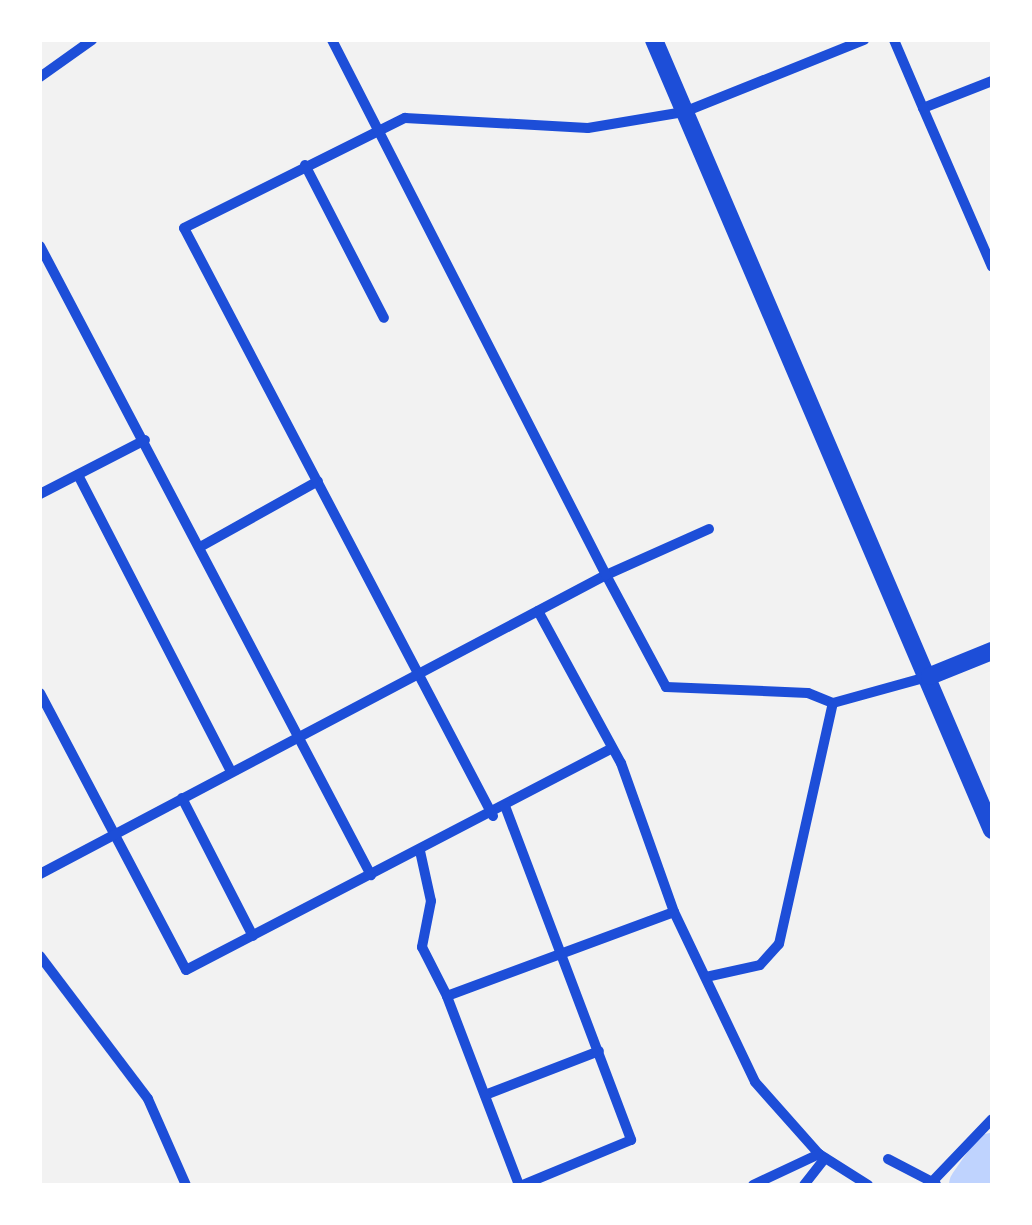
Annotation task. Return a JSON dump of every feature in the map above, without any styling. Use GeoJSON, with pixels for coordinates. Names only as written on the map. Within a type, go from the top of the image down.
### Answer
{"type":"FeatureCollection","features":[{"type":"Feature","properties":{"kind":"street"},"geometry":{"type":"LineString","coordinates":[[40,77],[92,40]]}},
{"type":"Feature","properties":{"kind":"street"},"geometry":{"type":"LineString","coordinates":[[332,40],[666,687],[808,692],[833,703],[930,676],[992,651]]}},
{"type":"Feature","properties":{"kind":"street"},"geometry":{"type":"LineString","coordinates":[[654,40],[930,676],[992,830]]}},
{"type":"Feature","properties":{"kind":"street"},"geometry":{"type":"LineString","coordinates":[[492,816],[184,228],[378,126],[406,118],[588,128],[684,112],[864,40]]}},
{"type":"Feature","properties":{"kind":"street"},"geometry":{"type":"LineString","coordinates":[[894,40],[992,267]]}},
{"type":"Feature","properties":{"kind":"street"},"geometry":{"type":"LineString","coordinates":[[923,108],[992,80]]}},
{"type":"Feature","properties":{"kind":"street"},"geometry":{"type":"LineString","coordinates":[[305,165],[384,318]]}},
{"type":"Feature","properties":{"kind":"street"},"geometry":{"type":"LineString","coordinates":[[40,246],[371,875]]}},
{"type":"Feature","properties":{"kind":"street"},"geometry":{"type":"LineString","coordinates":[[40,494],[145,440]]}},
{"type":"Feature","properties":{"kind":"street"},"geometry":{"type":"LineString","coordinates":[[78,474],[231,771]]}},
{"type":"Feature","properties":{"kind":"street"},"geometry":{"type":"LineString","coordinates":[[200,547],[318,481]]}},
{"type":"Feature","properties":{"kind":"street"},"geometry":{"type":"LineString","coordinates":[[40,874],[296,735],[606,575],[710,529]]}},
{"type":"Feature","properties":{"kind":"street"},"geometry":{"type":"LineString","coordinates":[[538,612],[609,750],[674,912],[755,1082],[822,1156],[868,1185]]}},
{"type":"Feature","properties":{"kind":"street"},"geometry":{"type":"LineString","coordinates":[[40,693],[186,970],[492,816],[609,750]]}},
{"type":"Feature","properties":{"kind":"street"},"geometry":{"type":"LineString","coordinates":[[706,978],[760,965],[779,944],[833,703]]}},
{"type":"Feature","properties":{"kind":"street"},"geometry":{"type":"LineString","coordinates":[[182,798],[253,936]]}},
{"type":"Feature","properties":{"kind":"street"},"geometry":{"type":"LineString","coordinates":[[420,851],[431,901],[422,947],[447,996],[521,1185],[631,1140],[505,806]]}},
{"type":"Feature","properties":{"kind":"street"},"geometry":{"type":"LineString","coordinates":[[447,996],[674,912]]}},
{"type":"Feature","properties":{"kind":"street"},"geometry":{"type":"LineString","coordinates":[[40,956],[148,1099],[186,1185]]}},
{"type":"Feature","properties":{"kind":"street"},"geometry":{"type":"LineString","coordinates":[[485,1095],[599,1051]]}},
{"type":"Feature","properties":{"kind":"street"},"geometry":{"type":"LineString","coordinates":[[888,1159],[934,1184],[992,1119]]}},
{"type":"Feature","properties":{"kind":"street"},"geometry":{"type":"LineString","coordinates":[[752,1185],[822,1156]]}},
{"type":"Feature","properties":{"kind":"street"},"geometry":{"type":"LineString","coordinates":[[804,1185],[822,1156]]}},
{"type":"Feature","properties":{"kind":"waterway"},"geometry":{"type":"LineString","coordinates":[[970,1185],[992,1154]]}}]}
